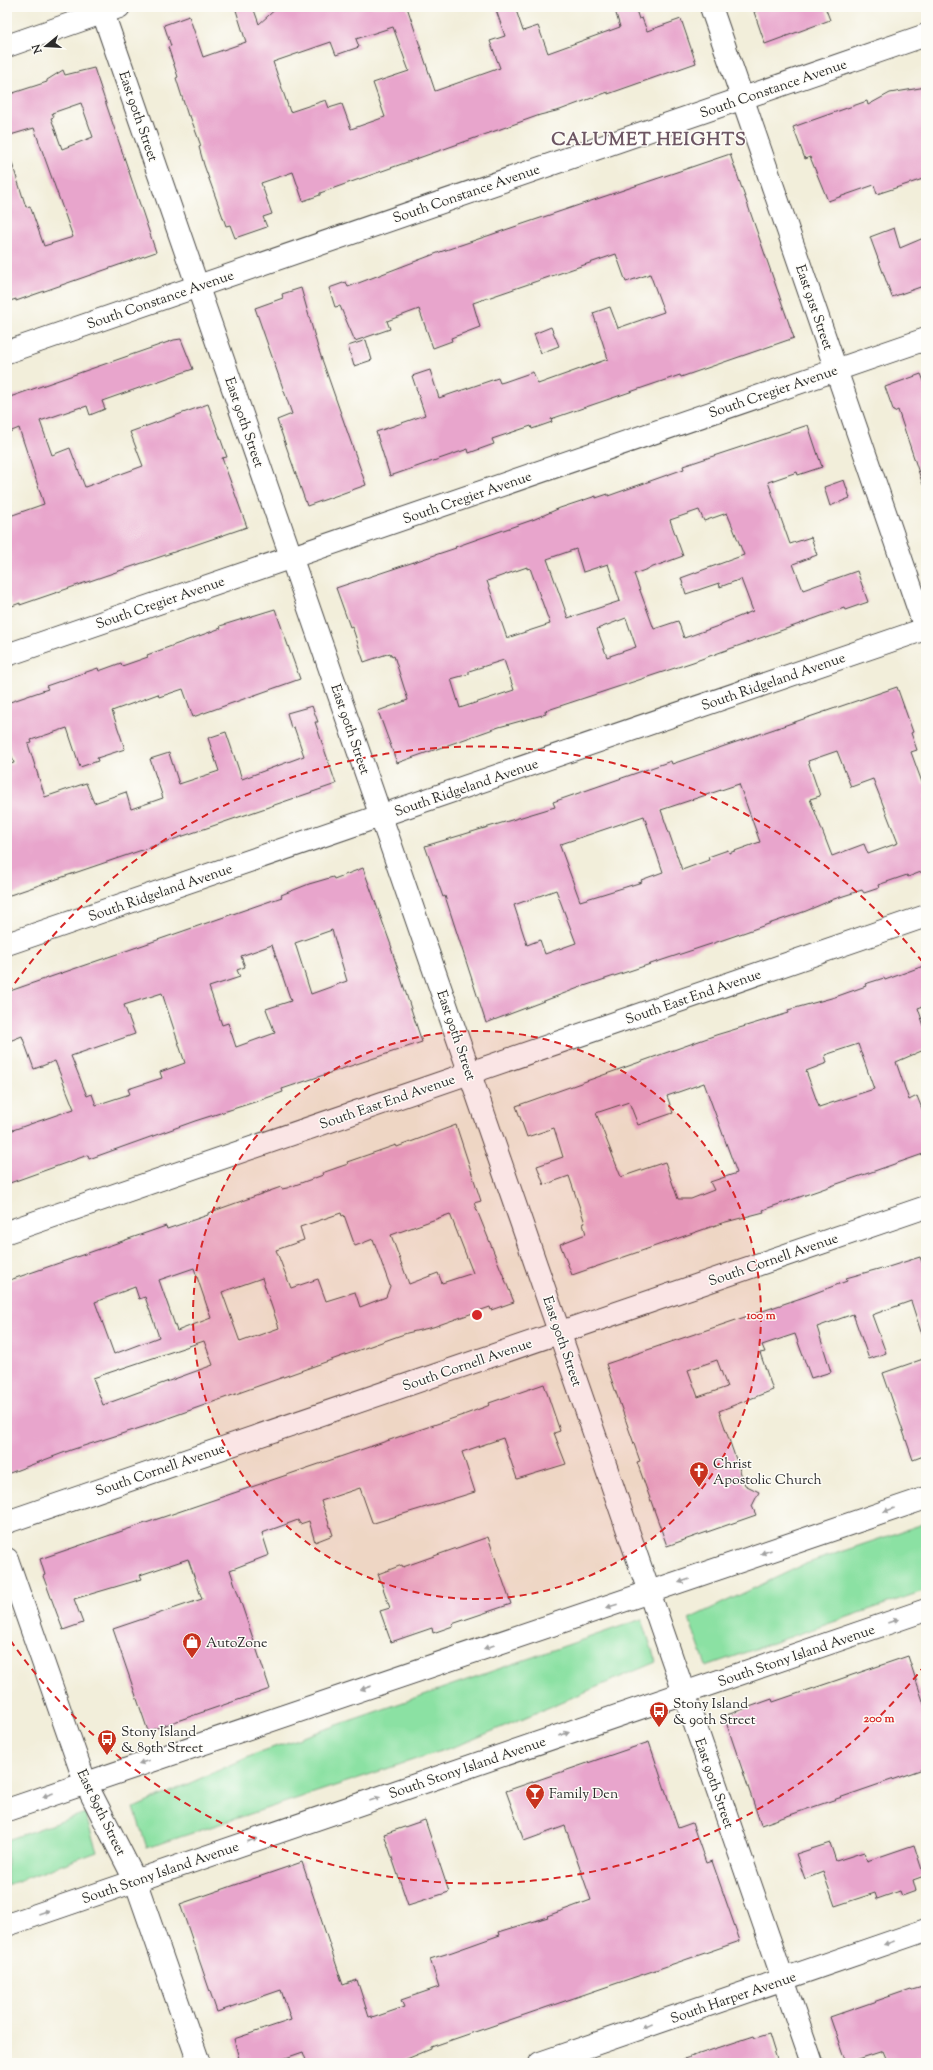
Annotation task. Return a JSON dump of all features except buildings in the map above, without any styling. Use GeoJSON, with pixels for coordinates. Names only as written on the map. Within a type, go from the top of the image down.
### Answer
{"type":"FeatureCollection","features":[{"type":"Feature","properties":{"kind":"main road","name":"East 91st Street"},"geometry":{"type":"LineString","coordinates":[[711,7],[926,630]]}},
{"type":"Feature","properties":{"kind":"main road"},"geometry":{"type":"LineString","coordinates":[[7,46],[108,9]]}},
{"type":"Feature","properties":{"kind":"main road","name":"East 90th Street"},"geometry":{"type":"LineString","coordinates":[[108,9],[198,286],[812,2063]]}},
{"type":"Feature","properties":{"kind":"main road","name":"South Constance Avenue"},"geometry":{"type":"LineString","coordinates":[[7,352],[926,35]]}},
{"type":"Feature","properties":{"kind":"main road","name":"South Cregier Avenue"},"geometry":{"type":"LineString","coordinates":[[7,655],[926,339]]}},
{"type":"Feature","properties":{"kind":"main road","name":"South Ridgeland Avenue"},"geometry":{"type":"LineString","coordinates":[[7,944],[926,630]]}},
{"type":"Feature","properties":{"kind":"main road","name":"South East End Avenue"},"geometry":{"type":"LineString","coordinates":[[7,1232],[926,916]]}},
{"type":"Feature","properties":{"kind":"main road","name":"South Cornell Avenue"},"geometry":{"type":"LineString","coordinates":[[7,1522],[926,1207]]}},
{"type":"Feature","properties":{"kind":"main road"},"geometry":{"type":"LineString","coordinates":[[7,1810],[85,1782],[649,1593],[926,1498]]}},
{"type":"Feature","properties":{"kind":"main road","name":"East 89th Street"},"geometry":{"type":"LineString","coordinates":[[7,1559],[85,1782],[135,1880],[199,2063]]}},
{"type":"Feature","properties":{"kind":"main road","name":"South Stony Island Avenue"},"geometry":{"type":"LineString","coordinates":[[7,1925],[926,1610]]}},
{"type":"Feature","properties":{"kind":"main road","name":"South Harper Avenue"},"geometry":{"type":"LineString","coordinates":[[540,2063],[926,1930]]}},
{"type":"Feature","properties":{"kind":"green space"},"geometry":{"type":"Polygon","coordinates":[[[926,1523],[926,1590],[706,1666],[689,1619],[805,1564],[926,1523]]]}},
{"type":"Feature","properties":{"kind":"green space"},"geometry":{"type":"Polygon","coordinates":[[[642,1619],[656,1662],[462,1744],[147,1848],[134,1808],[260,1752],[642,1619]]]}},
{"type":"Feature","properties":{"kind":"green space"},"geometry":{"type":"Polygon","coordinates":[[[85,1813],[97,1852],[7,1885],[7,1840],[85,1813]]]}},
{"type":"Feature","properties":{"kind":"place","name":"Christ Apostolic Church"},"geometry":{"type":"Point","coordinates":[699,1488]}},
{"type":"Feature","properties":{"kind":"place","name":"AutoZone"},"geometry":{"type":"Point","coordinates":[192,1659]}},
{"type":"Feature","properties":{"kind":"place","name":"Stony Island & 90th Street"},"geometry":{"type":"Point","coordinates":[659,1728]}},
{"type":"Feature","properties":{"kind":"place","name":"Stony Island & 89th Street"},"geometry":{"type":"Point","coordinates":[107,1756]}},
{"type":"Feature","properties":{"kind":"place","name":"Family Den"},"geometry":{"type":"Point","coordinates":[535,1810]}},
{"type":"Feature","properties":{"kind":"district","name":"CALUMET HEIGHTS"},"geometry":{"type":"Point","coordinates":[649,139]}}]}
